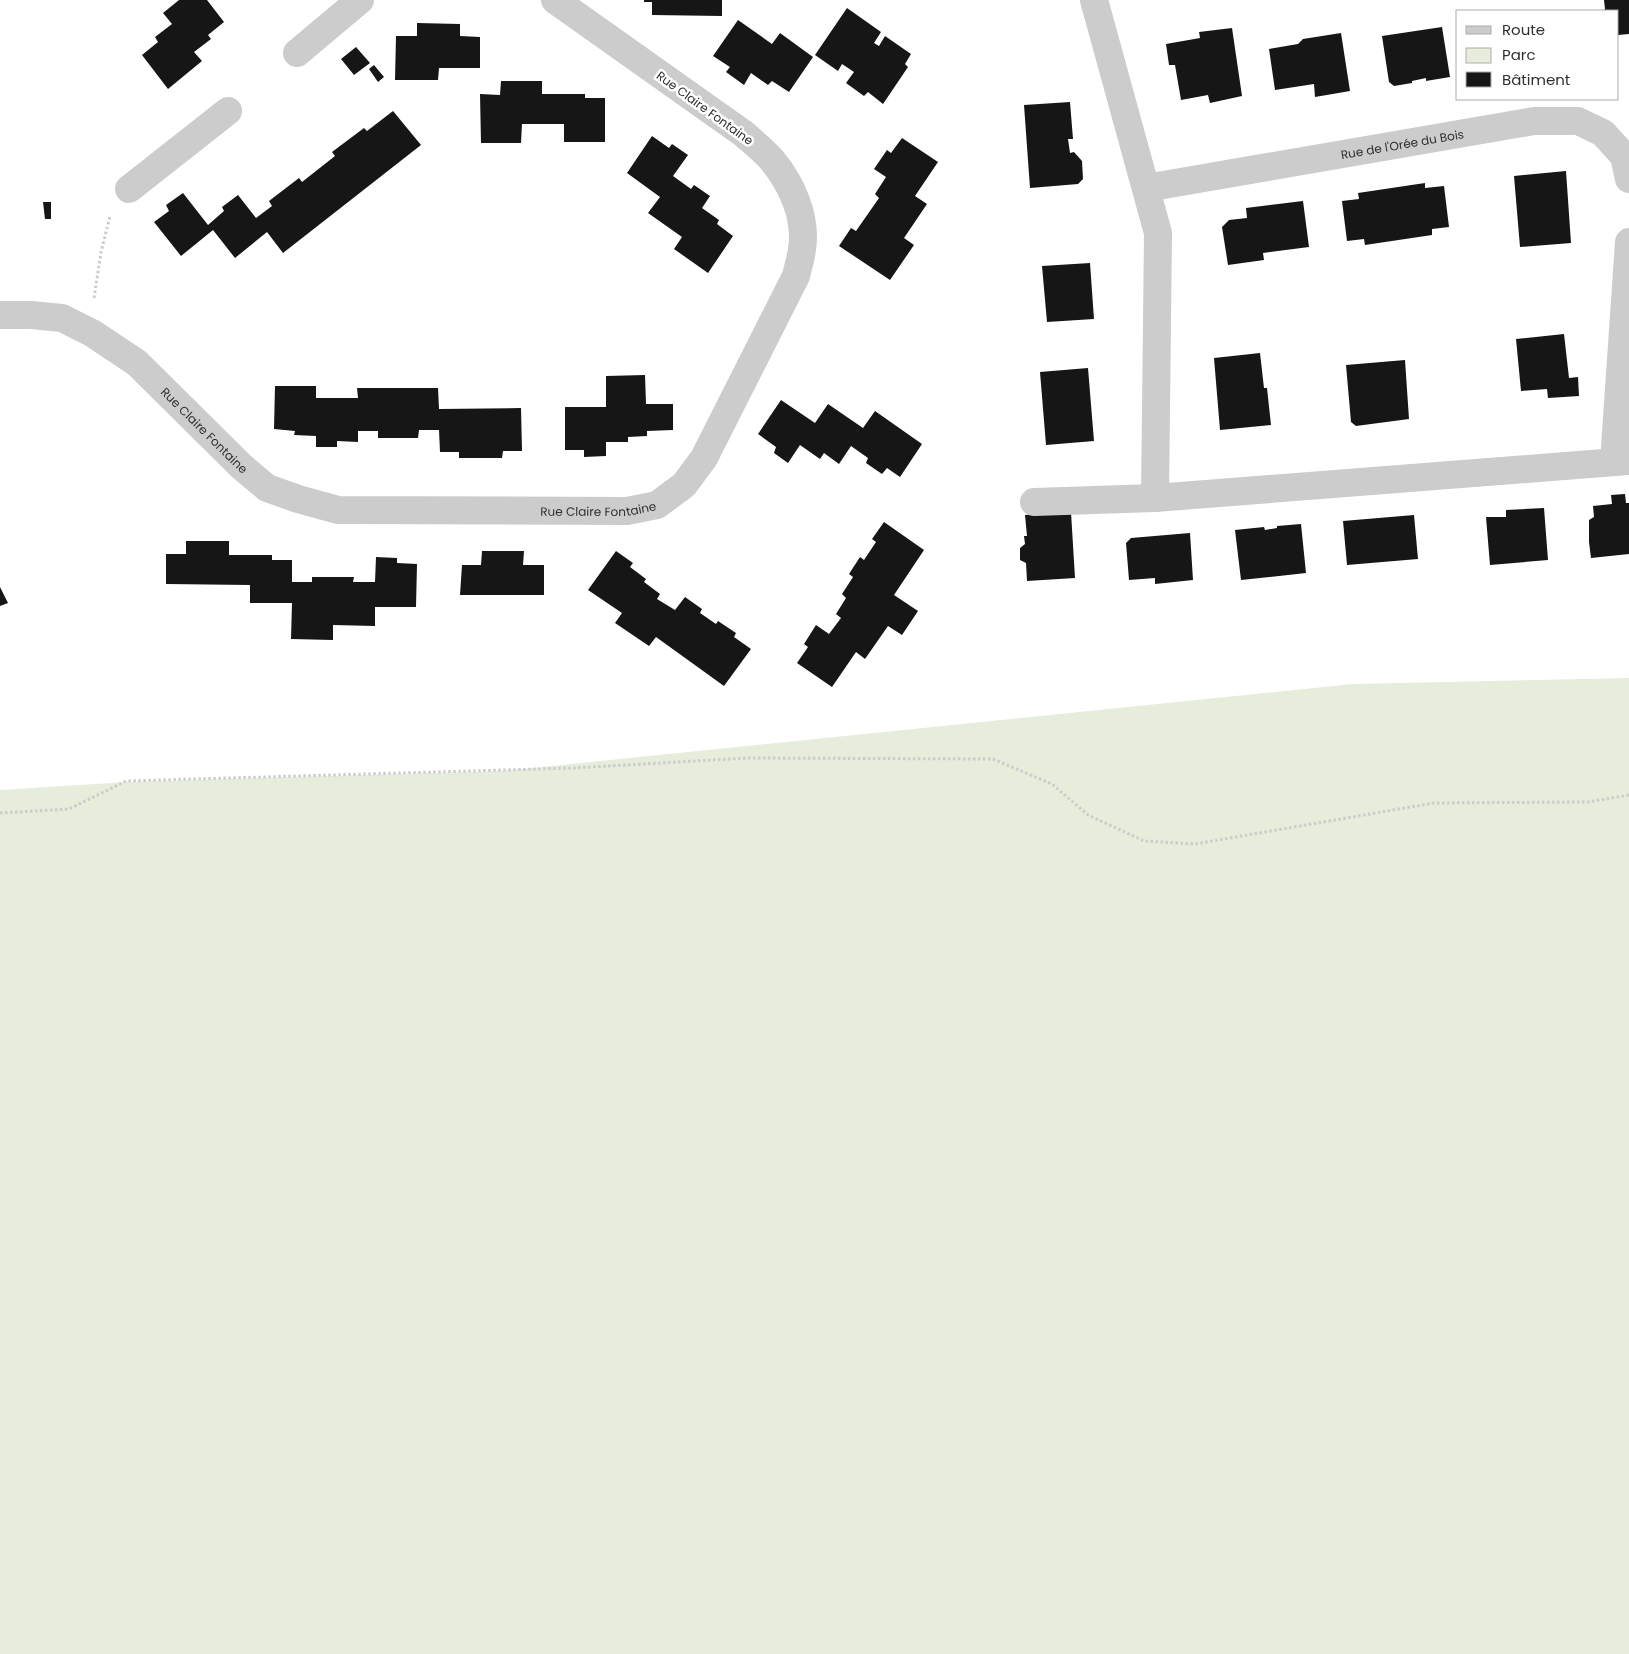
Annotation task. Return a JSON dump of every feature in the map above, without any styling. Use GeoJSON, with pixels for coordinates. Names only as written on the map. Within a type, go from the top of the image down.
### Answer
{"type":"FeatureCollection","features":[{"type":"Feature","properties":{"kind":"street"},"geometry":{"type":"LineString","coordinates":[[297,53],[360,0]]}},
{"type":"Feature","properties":{"kind":"street","name":"Rue Claire Fontaine"},"geometry":{"type":"LineString","coordinates":[[0,315],[32,315],[62,318],[92,333],[137,363],[241,466],[267,488],[298,499],[338,510],[627,511],[657,506],[684,485],[704,458],[796,276],[802,248],[801,216],[790,187],[782,173],[772,160],[744,134],[555,0]]}},
{"type":"Feature","properties":{"kind":"street"},"geometry":{"type":"LineString","coordinates":[[1094,0],[1158,233],[1155,498]]}},
{"type":"Feature","properties":{"kind":"street"},"geometry":{"type":"LineString","coordinates":[[129,189],[228,111]]}},
{"type":"Feature","properties":{"kind":"street","name":"Rue de l'Orée du Bois"},"geometry":{"type":"LineString","coordinates":[[1146,188],[1543,121],[1578,121],[1603,133],[1624,156],[1629,179]]}},
{"type":"Feature","properties":{"kind":"street"},"geometry":{"type":"LineString","coordinates":[[1034,502],[1155,498],[1622,461],[1629,242]]}},
{"type":"Feature","properties":{"kind":"path"},"geometry":{"type":"LineString","coordinates":[[92,333],[95,286],[107,227],[114,206],[129,189]]}},
{"type":"Feature","properties":{"kind":"path"},"geometry":{"type":"LineString","coordinates":[[0,813],[69,809],[126,781],[573,768],[748,758],[993,759],[1052,784],[1088,815],[1144,842],[1195,844],[1434,803],[1588,802],[1629,794]]}},
{"type":"Feature","properties":{"kind":"green space"},"geometry":{"type":"Polygon","coordinates":[[[1629,678],[1629,1654],[0,1654],[0,790],[127,782],[502,771],[1353,684],[1629,678]]]}},
{"type":"Feature","properties":{"kind":"building"},"geometry":{"type":"Polygon","coordinates":[[[179,0],[207,0],[224,22],[208,35],[211,39],[194,52],[202,61],[168,89],[142,55],[158,42],[155,37],[172,24],[163,13],[179,0]]]}},
{"type":"Feature","properties":{"kind":"building"},"geometry":{"type":"Polygon","coordinates":[[[644,0],[722,0],[722,16],[652,15],[652,2],[644,2],[644,0]]]}},
{"type":"Feature","properties":{"kind":"building"},"geometry":{"type":"Polygon","coordinates":[[[1604,0],[1629,0],[1629,34],[1619,35],[1619,10],[1605,9],[1604,0]]]}},
{"type":"Feature","properties":{"kind":"building"},"geometry":{"type":"Polygon","coordinates":[[[847,8],[881,32],[874,43],[879,46],[885,36],[911,54],[905,64],[908,67],[883,104],[868,92],[864,96],[846,83],[854,72],[842,64],[838,71],[815,55],[847,8]]]}},
{"type":"Feature","properties":{"kind":"building"},"geometry":{"type":"Polygon","coordinates":[[[738,20],[772,44],[780,33],[813,57],[789,92],[772,81],[768,85],[751,73],[744,85],[726,72],[730,67],[713,56],[738,20]]]}},
{"type":"Feature","properties":{"kind":"building"},"geometry":{"type":"Polygon","coordinates":[[[417,23],[460,24],[460,36],[480,37],[480,68],[439,68],[438,80],[395,80],[396,36],[417,36],[417,23]]]}},
{"type":"Feature","properties":{"kind":"building"},"geometry":{"type":"Polygon","coordinates":[[[1442,27],[1450,77],[1426,81],[1426,78],[1394,86],[1389,82],[1382,36],[1442,27]]]}},
{"type":"Feature","properties":{"kind":"building"},"geometry":{"type":"Polygon","coordinates":[[[1232,28],[1242,96],[1210,103],[1208,95],[1181,100],[1175,65],[1169,65],[1166,44],[1200,38],[1199,32],[1232,28]]]}},
{"type":"Feature","properties":{"kind":"building"},"geometry":{"type":"Polygon","coordinates":[[[1341,33],[1350,91],[1315,97],[1314,84],[1275,90],[1269,49],[1298,44],[1303,39],[1341,33]]]}},
{"type":"Feature","properties":{"kind":"building"},"geometry":{"type":"Polygon","coordinates":[[[356,47],[370,63],[354,75],[341,59],[356,47]]]}},
{"type":"Feature","properties":{"kind":"building"},"geometry":{"type":"Polygon","coordinates":[[[374,65],[384,77],[378,82],[369,69],[374,65]]]}},
{"type":"Feature","properties":{"kind":"building"},"geometry":{"type":"Polygon","coordinates":[[[501,81],[542,81],[542,94],[585,94],[585,98],[605,98],[605,142],[564,142],[564,124],[522,124],[521,143],[481,143],[480,94],[500,95],[501,81]]]}},
{"type":"Feature","properties":{"kind":"building"},"geometry":{"type":"Polygon","coordinates":[[[1070,102],[1073,139],[1068,139],[1070,153],[1074,152],[1082,161],[1083,179],[1078,184],[1030,188],[1024,105],[1070,102]]]}},
{"type":"Feature","properties":{"kind":"building"},"geometry":{"type":"Polygon","coordinates":[[[393,111],[421,145],[283,253],[267,232],[235,258],[213,230],[181,256],[154,222],[169,211],[166,205],[183,193],[208,225],[224,211],[222,207],[238,195],[256,218],[272,206],[269,201],[299,178],[302,182],[335,156],[332,152],[364,128],[367,131],[393,111]]]}},
{"type":"Feature","properties":{"kind":"building"},"geometry":{"type":"Polygon","coordinates":[[[652,136],[669,148],[672,144],[688,155],[673,176],[691,189],[694,185],[710,196],[702,208],[719,220],[717,224],[733,236],[708,273],[674,249],[682,237],[648,213],[660,197],[627,173],[652,136]]]}},
{"type":"Feature","properties":{"kind":"building"},"geometry":{"type":"Polygon","coordinates":[[[902,138],[938,162],[915,196],[927,204],[904,238],[914,245],[890,280],[839,246],[851,228],[856,231],[879,198],[875,194],[886,177],[874,169],[887,150],[891,153],[902,138]]]}},
{"type":"Feature","properties":{"kind":"building"},"geometry":{"type":"Polygon","coordinates":[[[1566,171],[1571,243],[1520,247],[1514,176],[1566,171]]]}},
{"type":"Feature","properties":{"kind":"building"},"geometry":{"type":"Polygon","coordinates":[[[1425,183],[1425,188],[1444,186],[1449,227],[1432,229],[1432,235],[1365,245],[1364,239],[1347,241],[1342,201],[1359,199],[1358,193],[1425,183]]]}},
{"type":"Feature","properties":{"kind":"building"},"geometry":{"type":"Polygon","coordinates":[[[1303,201],[1309,247],[1263,253],[1264,260],[1228,265],[1222,227],[1229,220],[1247,218],[1246,208],[1303,201]]]}},
{"type":"Feature","properties":{"kind":"building"},"geometry":{"type":"Polygon","coordinates":[[[43,202],[51,202],[51,219],[45,219],[43,202]]]}},
{"type":"Feature","properties":{"kind":"building"},"geometry":{"type":"Polygon","coordinates":[[[1090,263],[1094,319],[1047,322],[1042,266],[1090,263]]]}},
{"type":"Feature","properties":{"kind":"building"},"geometry":{"type":"Polygon","coordinates":[[[1564,334],[1569,378],[1578,377],[1579,396],[1548,398],[1547,389],[1521,391],[1516,339],[1564,334]]]}},
{"type":"Feature","properties":{"kind":"building"},"geometry":{"type":"Polygon","coordinates":[[[1260,353],[1264,388],[1267,388],[1271,425],[1220,430],[1214,358],[1260,353]]]}},
{"type":"Feature","properties":{"kind":"building"},"geometry":{"type":"Polygon","coordinates":[[[1405,360],[1409,419],[1356,426],[1351,422],[1346,365],[1405,360]]]}},
{"type":"Feature","properties":{"kind":"building"},"geometry":{"type":"Polygon","coordinates":[[[1088,368],[1094,441],[1046,445],[1040,372],[1088,368]]]}},
{"type":"Feature","properties":{"kind":"building"},"geometry":{"type":"Polygon","coordinates":[[[645,375],[646,404],[673,404],[673,430],[647,431],[647,436],[628,437],[628,442],[606,442],[606,456],[584,457],[584,450],[565,450],[565,407],[606,407],[606,376],[645,375]]]}},
{"type":"Feature","properties":{"kind":"building"},"geometry":{"type":"Polygon","coordinates":[[[275,386],[316,386],[316,398],[358,398],[357,388],[438,388],[439,409],[521,408],[522,451],[503,451],[502,458],[459,458],[459,452],[440,452],[439,430],[419,430],[418,438],[378,438],[378,431],[358,431],[358,442],[337,441],[337,447],[316,447],[316,436],[294,435],[295,431],[274,429],[275,386]]]}},
{"type":"Feature","properties":{"kind":"building"},"geometry":{"type":"Polygon","coordinates":[[[781,400],[815,423],[828,404],[863,428],[875,411],[922,444],[900,477],[887,468],[882,474],[866,463],[868,458],[851,446],[839,464],[824,453],[820,459],[800,445],[788,463],[774,453],[776,447],[758,434],[781,400]]]}},
{"type":"Feature","properties":{"kind":"building"},"geometry":{"type":"Polygon","coordinates":[[[1625,494],[1626,503],[1629,503],[1629,554],[1591,558],[1589,520],[1594,517],[1593,506],[1612,504],[1611,495],[1625,494]]]}},
{"type":"Feature","properties":{"kind":"building"},"geometry":{"type":"Polygon","coordinates":[[[1544,508],[1548,560],[1490,565],[1486,517],[1506,517],[1506,510],[1544,508]]]}},
{"type":"Feature","properties":{"kind":"building"},"geometry":{"type":"Polygon","coordinates":[[[1071,512],[1075,578],[1027,581],[1026,563],[1020,560],[1020,548],[1025,544],[1024,536],[1027,536],[1025,515],[1071,512]]]}},
{"type":"Feature","properties":{"kind":"building"},"geometry":{"type":"Polygon","coordinates":[[[1414,515],[1418,559],[1347,565],[1343,521],[1414,515]]]}},
{"type":"Feature","properties":{"kind":"building"},"geometry":{"type":"Polygon","coordinates":[[[884,522],[924,550],[894,595],[918,611],[902,635],[888,626],[865,659],[856,652],[832,687],[797,663],[808,647],[804,644],[816,625],[829,634],[841,618],[836,614],[846,598],[842,594],[853,577],[849,574],[860,557],[864,560],[876,542],[872,539],[884,522]]]}},
{"type":"Feature","properties":{"kind":"building"},"geometry":{"type":"Polygon","coordinates":[[[1301,524],[1306,573],[1241,580],[1235,530],[1264,527],[1265,530],[1277,528],[1277,526],[1301,524]]]}},
{"type":"Feature","properties":{"kind":"building"},"geometry":{"type":"Polygon","coordinates":[[[1190,533],[1193,580],[1155,584],[1155,578],[1129,580],[1126,543],[1131,538],[1190,533]]]}},
{"type":"Feature","properties":{"kind":"building"},"geometry":{"type":"Polygon","coordinates":[[[186,541],[229,541],[229,555],[272,555],[272,560],[292,560],[292,582],[312,582],[312,577],[354,577],[353,582],[375,582],[376,557],[397,558],[397,563],[417,564],[416,607],[375,607],[375,626],[333,625],[333,640],[291,639],[292,603],[250,603],[250,585],[166,584],[166,554],[186,554],[186,541]]]}},
{"type":"Feature","properties":{"kind":"building"},"geometry":{"type":"Polygon","coordinates":[[[482,551],[524,551],[523,565],[544,565],[544,595],[460,595],[462,565],[481,565],[482,551]]]}},
{"type":"Feature","properties":{"kind":"building"},"geometry":{"type":"Polygon","coordinates":[[[616,551],[633,563],[630,567],[646,579],[644,582],[660,594],[657,599],[675,610],[685,597],[702,609],[700,613],[716,624],[718,621],[736,633],[734,637],[751,649],[724,686],[656,637],[649,646],[615,623],[622,613],[588,590],[616,551]]]}},
{"type":"Feature","properties":{"kind":"building"},"geometry":{"type":"Polygon","coordinates":[[[0,587],[8,603],[0,606],[0,587]]]}}]}
